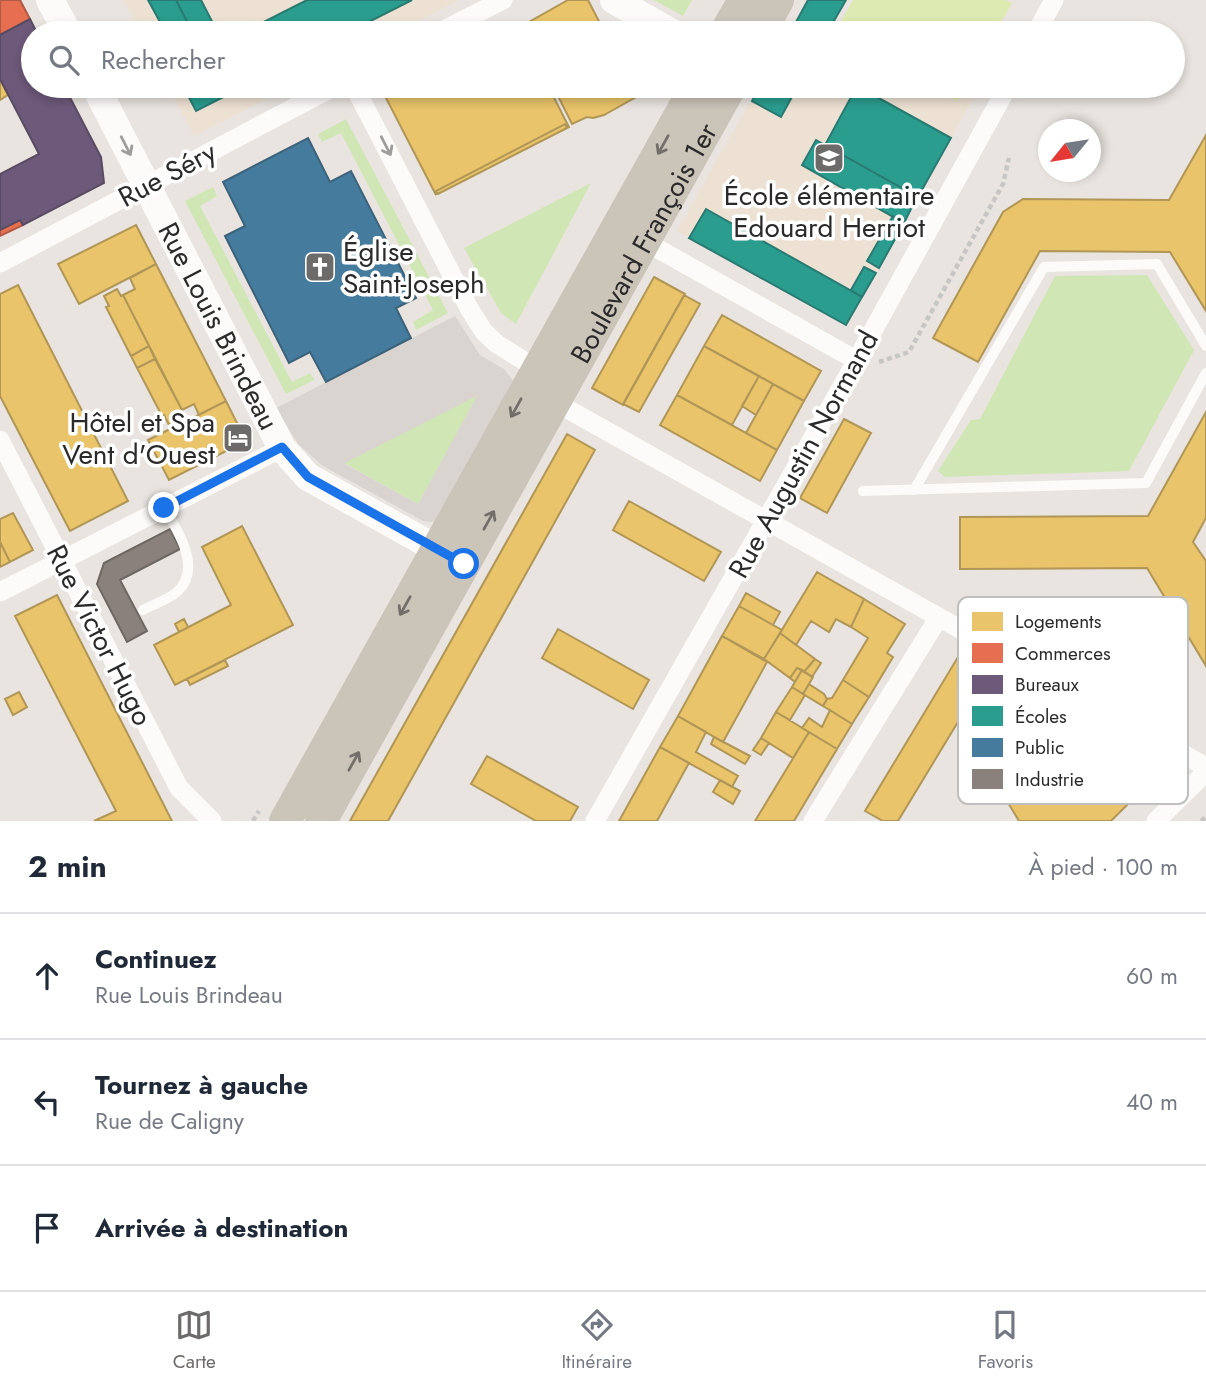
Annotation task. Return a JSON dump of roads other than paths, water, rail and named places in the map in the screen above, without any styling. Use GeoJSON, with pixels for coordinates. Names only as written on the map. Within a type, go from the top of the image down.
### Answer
{"type":"FeatureCollection","features":[{"type":"Feature","properties":{"kind":"main road"},"geometry":{"type":"LineString","coordinates":[[50,0],[61,21]]}},
{"type":"Feature","properties":{"kind":"main road"},"geometry":{"type":"LineString","coordinates":[[614,0],[651,21]]}},
{"type":"Feature","properties":{"kind":"main road"},"geometry":{"type":"LineString","coordinates":[[732,21],[744,0]]}},
{"type":"Feature","properties":{"kind":"main road"},"geometry":{"type":"LineString","coordinates":[[767,21],[778,0]]}},
{"type":"Feature","properties":{"kind":"main road","name":"Rue Louis Brindeau"},"geometry":{"type":"LineString","coordinates":[[101,98],[282,447],[308,477],[464,564]]}},
{"type":"Feature","properties":{"kind":"main road","name":"Boulevard François 1er"},"geometry":{"type":"LineString","coordinates":[[285,821],[689,98]]}},
{"type":"Feature","properties":{"kind":"main road","name":"Boulevard François 1er"},"geometry":{"type":"LineString","coordinates":[[321,821],[723,98]]}},
{"type":"Feature","properties":{"kind":"street"},"geometry":{"type":"LineString","coordinates":[[462,21],[503,0]]}},
{"type":"Feature","properties":{"kind":"street"},"geometry":{"type":"LineString","coordinates":[[1043,21],[1054,0]]}},
{"type":"Feature","properties":{"kind":"street","name":"Rue Séry"},"geometry":{"type":"LineString","coordinates":[[0,263],[312,98]]}},
{"type":"Feature","properties":{"kind":"street"},"geometry":{"type":"LineString","coordinates":[[360,98],[484,332],[497,344],[537,369]]}},
{"type":"Feature","properties":{"kind":"street","name":"Rue Augustin Normand"},"geometry":{"type":"LineString","coordinates":[[595,821],[766,520],[863,363],[1002,98]]}},
{"type":"Feature","properties":{"kind":"street"},"geometry":{"type":"LineString","coordinates":[[644,241],[863,363]]}},
{"type":"Feature","properties":{"kind":"street","name":"Boulevard François 1er"},"geometry":{"type":"LineString","coordinates":[[537,369],[555,402]]}},
{"type":"Feature","properties":{"kind":"street"},"geometry":{"type":"LineString","coordinates":[[555,402],[958,628]]}},
{"type":"Feature","properties":{"kind":"street","name":"Rue Victor Hugo"},"geometry":{"type":"LineString","coordinates":[[0,440],[179,788],[212,821]]}},
{"type":"Feature","properties":{"kind":"street"},"geometry":{"type":"LineString","coordinates":[[0,592],[282,447]]}},
{"type":"Feature","properties":{"kind":"street"},"geometry":{"type":"LineString","coordinates":[[813,821],[939,617]]}},
{"type":"Feature","properties":{"kind":"street"},"geometry":{"type":"LineString","coordinates":[[1188,759],[1206,769],[1188,788]]}},
{"type":"Feature","properties":{"kind":"street"},"geometry":{"type":"LineString","coordinates":[[1156,821],[1172,804]]}},
{"type":"Feature","properties":{"kind":"lane"},"geometry":{"type":"LineString","coordinates":[[914,490],[1044,267],[1157,264],[1206,345]]}},
{"type":"Feature","properties":{"kind":"lane"},"geometry":{"type":"LineString","coordinates":[[863,491],[1146,483],[1206,373]]}},
{"type":"Feature","properties":{"kind":"lane"},"geometry":{"type":"LineString","coordinates":[[144,610],[177,593],[186,582],[188,570],[182,541],[164,508]]}},
{"type":"Feature","properties":{"kind":"place","name":"École élémentaire Edouard Herriot"},"geometry":{"type":"Point","coordinates":[829,158]}},
{"type":"Feature","properties":{"kind":"place","name":"Église Saint-Joseph"},"geometry":{"type":"Point","coordinates":[320,267]}},
{"type":"Feature","properties":{"kind":"place","name":"Hôtel et Spa Vent d'Ouest"},"geometry":{"type":"Point","coordinates":[238,438]}}]}
